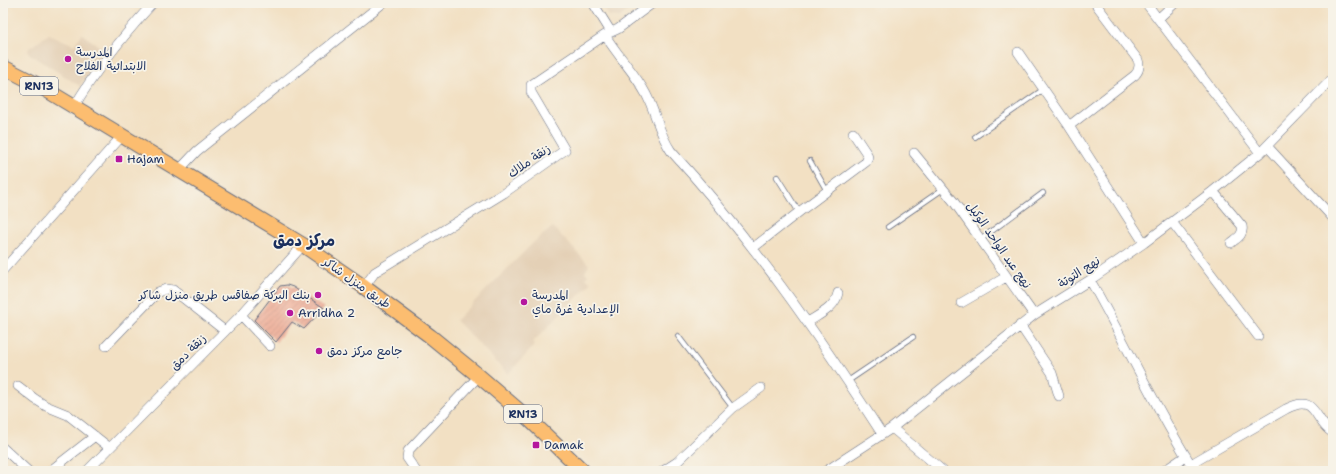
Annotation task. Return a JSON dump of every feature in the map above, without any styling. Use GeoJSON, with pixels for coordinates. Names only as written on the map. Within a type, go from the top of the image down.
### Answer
{"type":"FeatureCollection","features":[{"type":"Feature","properties":{"kind":"main road","name":"طريق منزل شاكر"},"geometry":{"type":"LineString","coordinates":[[3,67],[38,85],[303,245],[430,336],[530,420],[583,471]]}},
{"type":"Feature","properties":{"kind":"street"},"geometry":{"type":"LineString","coordinates":[[74,107],[110,54],[153,3]]}},
{"type":"Feature","properties":{"kind":"street"},"geometry":{"type":"LineString","coordinates":[[179,170],[197,151],[383,3]]}},
{"type":"Feature","properties":{"kind":"street"},"geometry":{"type":"LineString","coordinates":[[593,3],[608,34],[646,93],[655,113],[662,136],[671,151],[753,248],[808,322],[882,434]]}},
{"type":"Feature","properties":{"kind":"street","name":"زنقة ملاك"},"geometry":{"type":"LineString","coordinates":[[364,288],[375,272],[504,193],[565,150],[531,92],[530,85],[618,29],[653,3]]}},
{"type":"Feature","properties":{"kind":"street"},"geometry":{"type":"LineString","coordinates":[[1069,126],[1135,75],[1140,66],[1138,60],[1095,3]]}},
{"type":"Feature","properties":{"kind":"street"},"geometry":{"type":"LineString","coordinates":[[1146,3],[1263,150],[1333,218]]}},
{"type":"Feature","properties":{"kind":"street"},"geometry":{"type":"LineString","coordinates":[[1159,18],[1175,3]]}},
{"type":"Feature","properties":{"kind":"street"},"geometry":{"type":"LineString","coordinates":[[1018,52],[1069,126],[1144,243]]}},
{"type":"Feature","properties":{"kind":"street","name":"نهج التوتة"},"geometry":{"type":"LineString","coordinates":[[826,471],[892,428],[1034,315],[1090,280],[1144,243],[1213,191],[1263,150],[1333,78]]}},
{"type":"Feature","properties":{"kind":"street"},"geometry":{"type":"LineString","coordinates":[[753,248],[867,160],[867,154],[853,134]]}},
{"type":"Feature","properties":{"kind":"street"},"geometry":{"type":"LineString","coordinates":[[3,270],[122,136]]}},
{"type":"Feature","properties":{"kind":"street","name":"نهج عبد الواحد الوكيل"},"geometry":{"type":"LineString","coordinates":[[914,153],[981,239],[1006,277],[1034,315]]}},
{"type":"Feature","properties":{"kind":"street"},"geometry":{"type":"LineString","coordinates":[[1213,191],[1243,229],[1241,236],[1230,243]]}},
{"type":"Feature","properties":{"kind":"street"},"geometry":{"type":"LineString","coordinates":[[1172,222],[1258,336]]}},
{"type":"Feature","properties":{"kind":"street","name":"زنقة دمق"},"geometry":{"type":"LineString","coordinates":[[87,471],[241,315],[303,245]]}},
{"type":"Feature","properties":{"kind":"street"},"geometry":{"type":"LineString","coordinates":[[961,303],[1006,277]]}},
{"type":"Feature","properties":{"kind":"street"},"geometry":{"type":"LineString","coordinates":[[1090,280],[1127,346],[1165,421],[1191,463]]}},
{"type":"Feature","properties":{"kind":"street"},"geometry":{"type":"LineString","coordinates":[[106,346],[158,292],[166,289],[173,290],[225,331]]}},
{"type":"Feature","properties":{"kind":"street"},"geometry":{"type":"LineString","coordinates":[[808,322],[832,305],[838,294]]}},
{"type":"Feature","properties":{"kind":"street"},"geometry":{"type":"LineString","coordinates":[[241,315],[270,346]]}},
{"type":"Feature","properties":{"kind":"street"},"geometry":{"type":"LineString","coordinates":[[1020,326],[1052,373],[1060,396]]}},
{"type":"Feature","properties":{"kind":"street"},"geometry":{"type":"LineString","coordinates":[[416,471],[407,458],[408,451],[479,376]]}},
{"type":"Feature","properties":{"kind":"street"},"geometry":{"type":"LineString","coordinates":[[18,386],[34,399],[46,406],[68,415],[110,448]]}},
{"type":"Feature","properties":{"kind":"street"},"geometry":{"type":"LineString","coordinates":[[663,471],[677,462],[733,408],[761,388]]}},
{"type":"Feature","properties":{"kind":"street"},"geometry":{"type":"LineString","coordinates":[[1164,471],[1191,463],[1286,409],[1298,404],[1305,404],[1315,410],[1325,427],[1333,433]]}},
{"type":"Feature","properties":{"kind":"street"},"geometry":{"type":"LineString","coordinates":[[892,428],[943,471]]}},
{"type":"Feature","properties":{"kind":"street"},"geometry":{"type":"LineString","coordinates":[[50,471],[95,436]]}},
{"type":"Feature","properties":{"kind":"street"},"geometry":{"type":"LineString","coordinates":[[3,448],[28,471]]}},
{"type":"Feature","properties":{"kind":"lane"},"geometry":{"type":"LineString","coordinates":[[975,137],[1044,89]]}},
{"type":"Feature","properties":{"kind":"lane"},"geometry":{"type":"LineString","coordinates":[[810,161],[827,191]]}},
{"type":"Feature","properties":{"kind":"lane"},"geometry":{"type":"LineString","coordinates":[[777,177],[799,212]]}},
{"type":"Feature","properties":{"kind":"lane"},"geometry":{"type":"LineString","coordinates":[[888,227],[943,189]]}},
{"type":"Feature","properties":{"kind":"lane"},"geometry":{"type":"LineString","coordinates":[[981,239],[1043,193]]}},
{"type":"Feature","properties":{"kind":"lane"},"geometry":{"type":"LineString","coordinates":[[678,336],[733,408]]}},
{"type":"Feature","properties":{"kind":"lane"},"geometry":{"type":"LineString","coordinates":[[848,381],[913,336]]}},
{"type":"Feature","properties":{"kind":"shaded area"},"geometry":{"type":"Polygon","coordinates":[[[601,3],[638,3],[620,17],[609,16],[601,3]]]}},
{"type":"Feature","properties":{"kind":"shaded area","name":"المدرسة الابتدائية الفلاح"},"geometry":{"type":"Polygon","coordinates":[[[49,34],[74,45],[82,34],[106,51],[96,62],[86,81],[83,81],[80,86],[28,52],[29,48],[49,34]]]}},
{"type":"Feature","properties":{"kind":"shaded area","name":"المدرسة الإعدادية غرة ماي"},"geometry":{"type":"Polygon","coordinates":[[[553,227],[589,265],[585,272],[588,275],[586,278],[591,283],[533,342],[535,345],[508,374],[456,320],[534,242],[553,227]]]}},
{"type":"Feature","properties":{"kind":"building","name":"Arridha 2"},"geometry":{"type":"Polygon","coordinates":[[[287,285],[293,287],[324,308],[304,329],[292,322],[276,342],[254,320],[280,286],[287,285]]]}},
{"type":"Feature","properties":{"kind":"place","name":"المدرسة الابتدائية الفلاح"},"geometry":{"type":"Point","coordinates":[68,59]}},
{"type":"Feature","properties":{"kind":"place","name":"Hajam"},"geometry":{"type":"Point","coordinates":[119,159]}},
{"type":"Feature","properties":{"kind":"place","name":"بنك البركة صفاقس طريق منزل شاكر"},"geometry":{"type":"Point","coordinates":[318,295]}},
{"type":"Feature","properties":{"kind":"place","name":"المدرسة الإعدادية غرة ماي"},"geometry":{"type":"Point","coordinates":[524,302]}},
{"type":"Feature","properties":{"kind":"place","name":"Arridha 2"},"geometry":{"type":"Point","coordinates":[290,313]}},
{"type":"Feature","properties":{"kind":"place","name":"جامع مركز دمق"},"geometry":{"type":"Point","coordinates":[319,351]}},
{"type":"Feature","properties":{"kind":"place","name":"Damak"},"geometry":{"type":"Point","coordinates":[536,445]}},
{"type":"Feature","properties":{"kind":"district","name":"مركز دمق"},"geometry":{"type":"Point","coordinates":[304,240]}}]}
